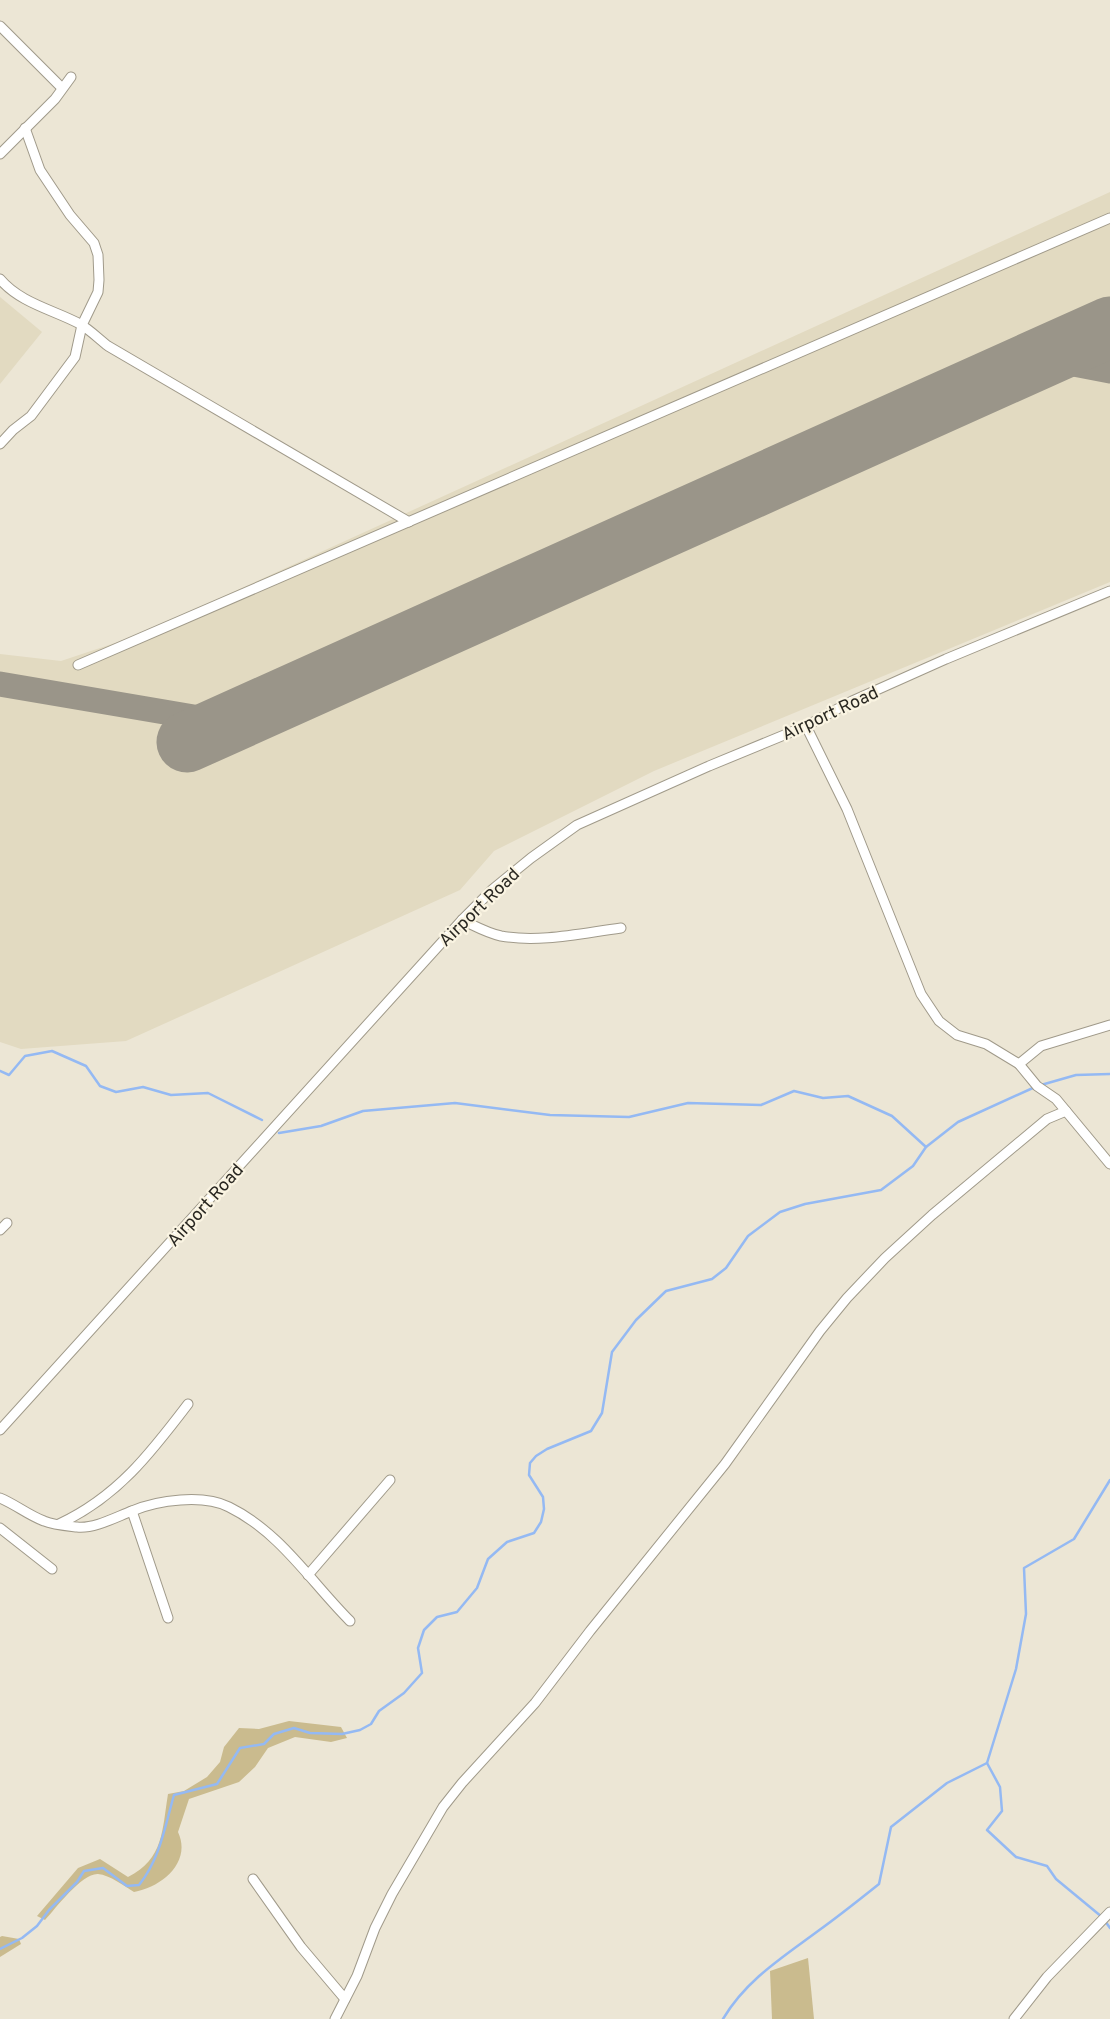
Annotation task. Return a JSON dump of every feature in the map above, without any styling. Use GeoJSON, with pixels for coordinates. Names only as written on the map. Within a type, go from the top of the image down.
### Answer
{"type":"FeatureCollection","features":[{"type":"Feature","properties":{"kind":"street"},"geometry":{"type":"LineString","coordinates":[[0,26],[62,88]]}},
{"type":"Feature","properties":{"kind":"street"},"geometry":{"type":"LineString","coordinates":[[0,154],[55,99],[71,77]]}},
{"type":"Feature","properties":{"kind":"street"},"geometry":{"type":"LineString","coordinates":[[0,444],[13,430],[31,416],[75,357],[82,325],[98,292],[98,255],[94,243],[70,215],[40,170],[25,128]]}},
{"type":"Feature","properties":{"kind":"street"},"geometry":{"type":"LineString","coordinates":[[78,665],[1110,218]]}},
{"type":"Feature","properties":{"kind":"street"},"geometry":{"type":"LineString","coordinates":[[0,279],[12,290],[34,303],[82,325],[108,346],[409,522]]}},
{"type":"Feature","properties":{"kind":"street","name":"Airport Road"},"geometry":{"type":"LineString","coordinates":[[0,1430],[462,920],[493,889],[531,858],[577,825],[709,766],[806,726],[852,701],[946,659],[1110,591]]}},
{"type":"Feature","properties":{"kind":"street"},"geometry":{"type":"LineString","coordinates":[[806,726],[847,809],[921,994],[932,1011],[939,1021],[957,1035],[986,1044],[1019,1064],[1037,1086],[1056,1099],[1110,1164]]}},
{"type":"Feature","properties":{"kind":"street"},"geometry":{"type":"LineString","coordinates":[[462,920],[486,932],[518,937],[545,938],[621,928]]}},
{"type":"Feature","properties":{"kind":"street"},"geometry":{"type":"LineString","coordinates":[[1019,1064],[1041,1046],[1110,1025]]}},
{"type":"Feature","properties":{"kind":"street"},"geometry":{"type":"LineString","coordinates":[[335,2019],[392,1894],[443,1807],[462,1783],[535,1704],[590,1631],[725,1464],[740,1439],[767,1408],[775,1393],[832,1314],[885,1258],[932,1215],[1047,1119],[1066,1111]]}},
{"type":"Feature","properties":{"kind":"street"},"geometry":{"type":"LineString","coordinates":[[0,1230],[7,1223]]}},
{"type":"Feature","properties":{"kind":"street"},"geometry":{"type":"LineString","coordinates":[[59,1524],[85,1512],[120,1485],[188,1404]]}},
{"type":"Feature","properties":{"kind":"street"},"geometry":{"type":"LineString","coordinates":[[308,1574],[390,1480]]}},
{"type":"Feature","properties":{"kind":"street"},"geometry":{"type":"LineString","coordinates":[[0,1498],[46,1522],[84,1527],[132,1511],[182,1500],[222,1504],[263,1529],[288,1551],[327,1598],[350,1621]]}},
{"type":"Feature","properties":{"kind":"street"},"geometry":{"type":"LineString","coordinates":[[132,1511],[168,1618]]}},
{"type":"Feature","properties":{"kind":"street"},"geometry":{"type":"LineString","coordinates":[[0,1528],[52,1569]]}},
{"type":"Feature","properties":{"kind":"street"},"geometry":{"type":"LineString","coordinates":[[253,1879],[262,1889],[301,1947],[345,1999]]}},
{"type":"Feature","properties":{"kind":"street"},"geometry":{"type":"LineString","coordinates":[[1014,2019],[1047,1978],[1110,1912]]}},
{"type":"Feature","properties":{"kind":"shaded area"},"geometry":{"type":"Polygon","coordinates":[[[1110,192],[1110,582],[654,771],[494,851],[460,890],[126,1041],[21,1049],[0,1042],[0,654],[61,661],[139,635],[1110,192]]]}},
{"type":"Feature","properties":{"kind":"shaded area"},"geometry":{"type":"Polygon","coordinates":[[[0,297],[42,332],[0,384],[0,297]]]}},
{"type":"Feature","properties":{"kind":"shaded area"},"geometry":{"type":"Polygon","coordinates":[[[289,1721],[341,1727],[347,1738],[331,1742],[295,1737],[268,1748],[255,1767],[239,1782],[189,1799],[178,1832],[181,1853],[178,1863],[164,1879],[155,1885],[134,1892],[107,1876],[92,1875],[77,1885],[45,1920],[37,1916],[78,1868],[100,1859],[128,1877],[140,1870],[149,1862],[159,1842],[168,1794],[184,1791],[207,1777],[220,1762],[224,1747],[239,1728],[259,1729],[289,1721]]]}},
{"type":"Feature","properties":{"kind":"shaded area"},"geometry":{"type":"Polygon","coordinates":[[[0,1937],[19,1939],[21,1944],[0,1957],[0,1937]]]}},
{"type":"Feature","properties":{"kind":"shaded area"},"geometry":{"type":"Polygon","coordinates":[[[808,1958],[814,2019],[772,2019],[770,1971],[808,1958]]]}},
{"type":"Feature","properties":{"kind":"waterway"},"geometry":{"type":"LineString","coordinates":[[0,1071],[9,1075],[25,1056],[52,1051],[86,1066],[100,1086],[116,1092],[143,1087],[171,1095],[208,1093],[262,1120]]}},
{"type":"Feature","properties":{"kind":"waterway"},"geometry":{"type":"LineString","coordinates":[[1041,1085],[1076,1075],[1110,1074]]}},
{"type":"Feature","properties":{"kind":"waterway"},"geometry":{"type":"LineString","coordinates":[[0,1949],[22,1938],[37,1926],[49,1910],[77,1882],[84,1871],[103,1868],[127,1886],[139,1885],[157,1853],[174,1795],[217,1784],[240,1748],[264,1744],[274,1734],[294,1728],[310,1733],[342,1734],[360,1730],[371,1724],[379,1711],[404,1693],[422,1673],[418,1648],[424,1630],[437,1617],[457,1612],[477,1588],[488,1559],[507,1542],[534,1533],[541,1522],[544,1509],[543,1497],[529,1475],[530,1463],[536,1456],[547,1449],[591,1431],[602,1413],[612,1352],[636,1320],[666,1291],[712,1279],[726,1268],[748,1236],[780,1212],[805,1204],[881,1190],[913,1166],[926,1147],[958,1122],[1035,1087]]}},
{"type":"Feature","properties":{"kind":"waterway"},"geometry":{"type":"LineString","coordinates":[[279,1133],[321,1126],[363,1111],[455,1103],[550,1115],[629,1117],[688,1103],[761,1105],[794,1091],[823,1098],[848,1096],[892,1116],[926,1147]]}},
{"type":"Feature","properties":{"kind":"waterway"},"geometry":{"type":"LineString","coordinates":[[723,2019],[743,1992],[766,1970],[879,1884],[891,1827],[947,1783],[987,1763],[1016,1669],[1026,1614],[1024,1568],[1074,1539],[1110,1480]]}},
{"type":"Feature","properties":{"kind":"waterway"},"geometry":{"type":"LineString","coordinates":[[987,1763],[1000,1787],[1002,1811],[987,1830],[1016,1857],[1047,1866],[1056,1879],[1102,1917]]}},
{"type":"Feature","properties":{"kind":"waterway"},"geometry":{"type":"LineString","coordinates":[[1105,1921],[1110,1928]]}},
{"type":"Feature","properties":{"kind":"taxiway"},"geometry":{"type":"LineString","coordinates":[[1110,347],[1110,361]]}},
{"type":"Feature","properties":{"kind":"taxiway"},"geometry":{"type":"LineString","coordinates":[[1028,363],[1058,361],[1110,371]]}},
{"type":"Feature","properties":{"kind":"taxiway"},"geometry":{"type":"LineString","coordinates":[[0,684],[229,723]]}},
{"type":"Feature","properties":{"kind":"runway"},"geometry":{"type":"LineString","coordinates":[[187,742],[1110,327]]}}]}
